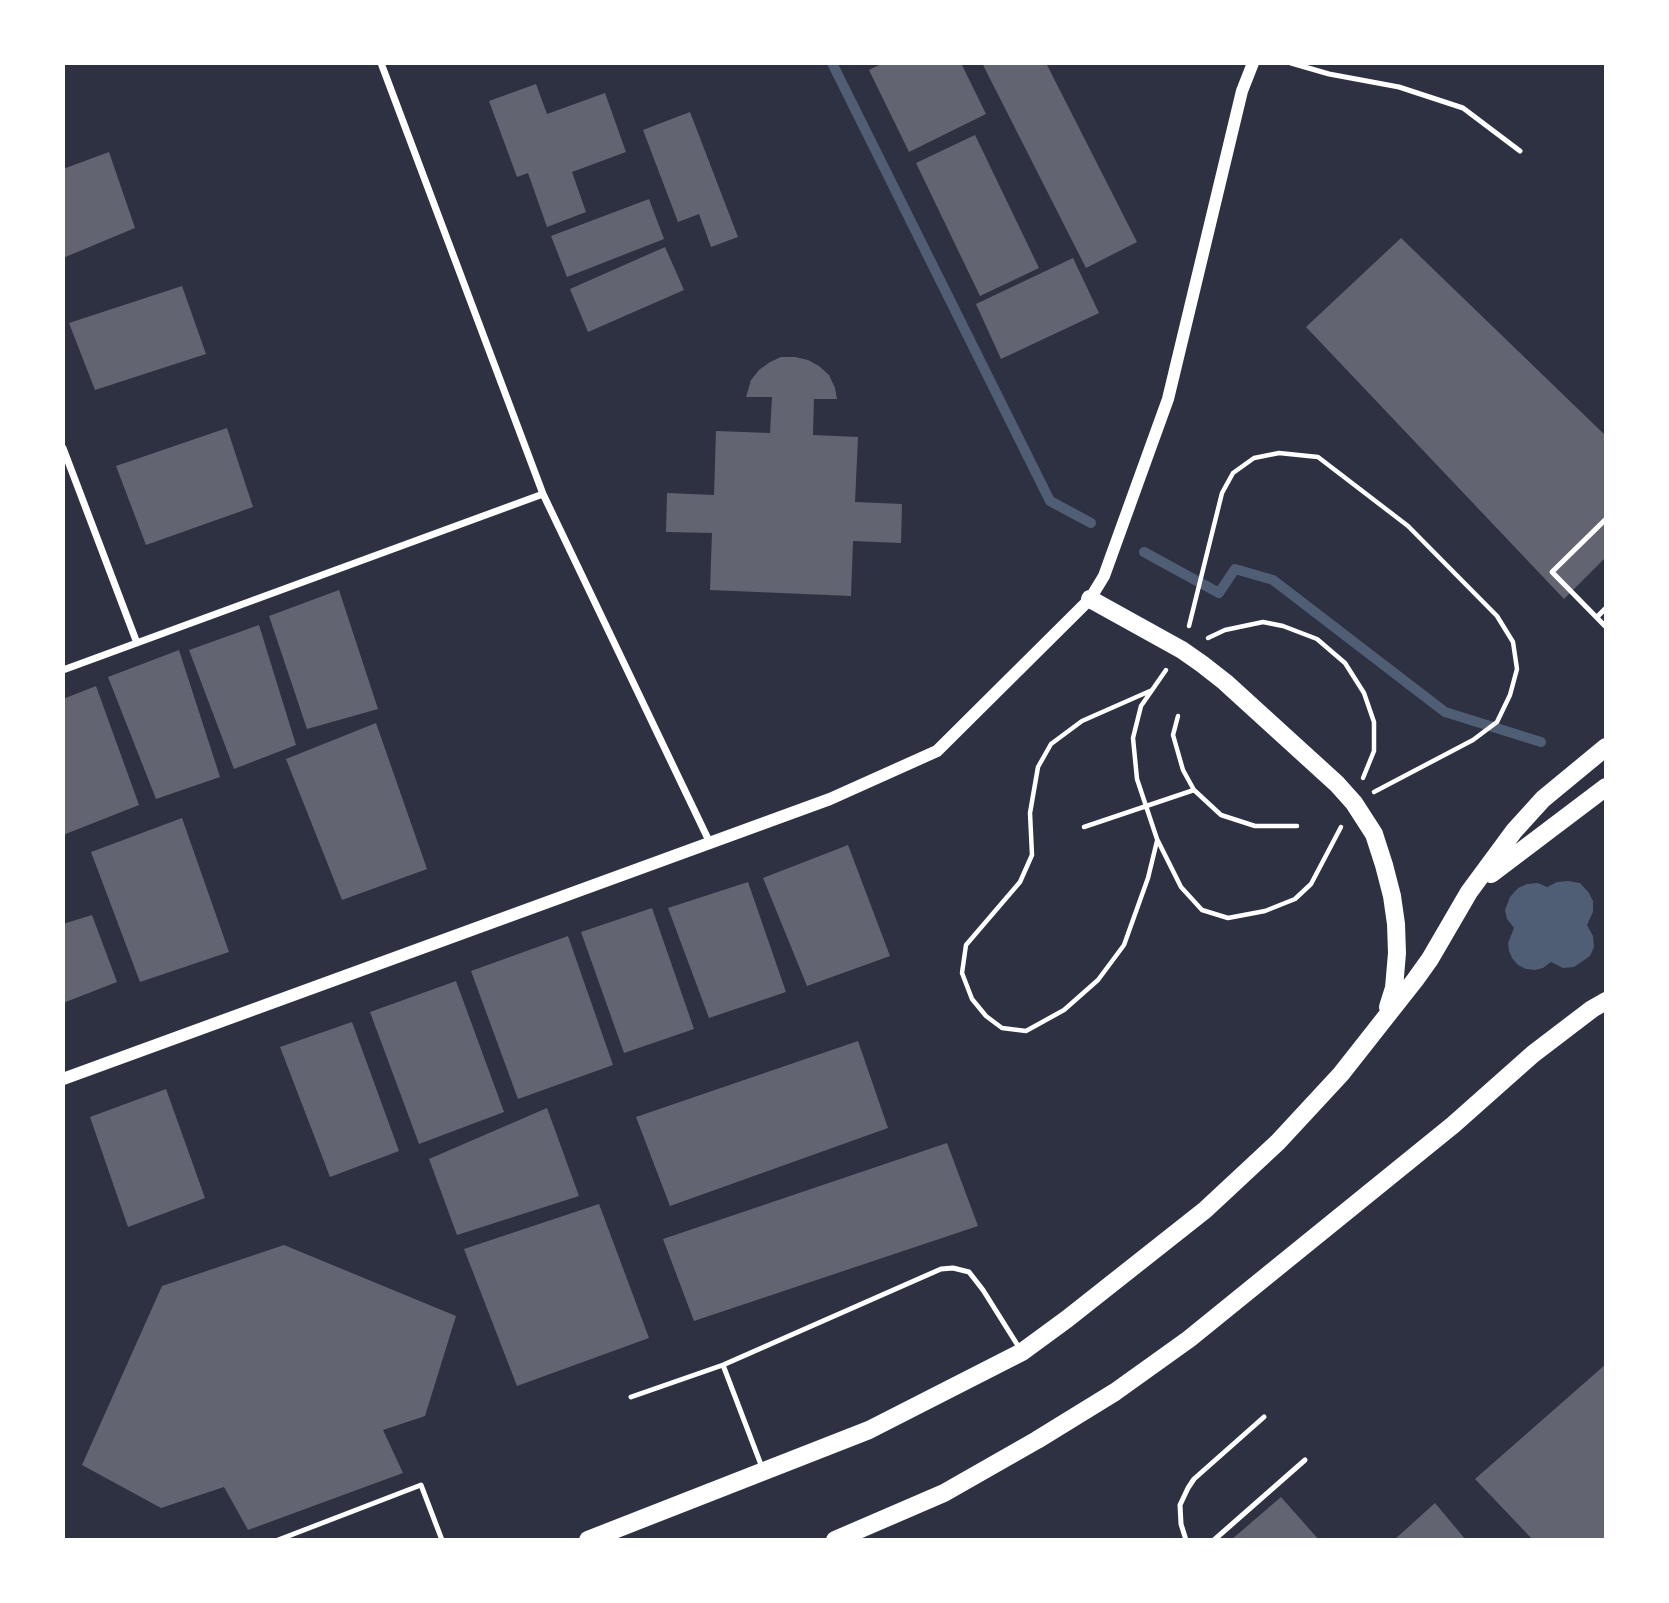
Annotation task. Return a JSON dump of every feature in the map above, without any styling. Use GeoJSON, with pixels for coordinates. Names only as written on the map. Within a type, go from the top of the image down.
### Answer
{"type":"FeatureCollection","features":[{"type":"Feature","properties":{"kind":"main road"},"geometry":{"type":"LineString","coordinates":[[1090,598],[1182,650],[1225,682],[1337,784],[1354,803],[1374,834],[1394,905],[1397,953],[1394,988],[1385,1017]]}},
{"type":"Feature","properties":{"kind":"main road"},"geometry":{"type":"LineString","coordinates":[[588,1540],[869,1430],[1021,1352],[1067,1319],[1205,1210],[1278,1142],[1341,1074],[1430,959],[1469,892],[1514,831],[1544,799],[1606,747]]}},
{"type":"Feature","properties":{"kind":"main road"},"geometry":{"type":"LineString","coordinates":[[1469,892],[1606,788]]}},
{"type":"Feature","properties":{"kind":"main road"},"geometry":{"type":"LineString","coordinates":[[835,1540],[944,1493],[1115,1392],[1189,1339],[1453,1125],[1533,1054],[1599,1005],[1606,993]]}},
{"type":"Feature","properties":{"kind":"street"},"geometry":{"type":"LineString","coordinates":[[381,63],[543,494],[710,843]]}},
{"type":"Feature","properties":{"kind":"street"},"geometry":{"type":"LineString","coordinates":[[63,1079],[831,799],[937,751],[1090,598],[1104,576],[1168,399],[1242,91],[1253,63]]}},
{"type":"Feature","properties":{"kind":"street"},"geometry":{"type":"LineString","coordinates":[[63,448],[137,643]]}},
{"type":"Feature","properties":{"kind":"street"},"geometry":{"type":"LineString","coordinates":[[63,670],[543,494]]}},
{"type":"Feature","properties":{"kind":"lane"},"geometry":{"type":"LineString","coordinates":[[1291,63],[1329,74],[1399,87],[1463,108],[1520,151]]}},
{"type":"Feature","properties":{"kind":"lane"},"geometry":{"type":"LineString","coordinates":[[1606,519],[1552,572],[1606,627]]}},
{"type":"Feature","properties":{"kind":"lane"},"geometry":{"type":"LineString","coordinates":[[1597,617],[1606,608]]}},
{"type":"Feature","properties":{"kind":"lane"},"geometry":{"type":"LineString","coordinates":[[631,1397],[723,1365],[941,1269],[953,1268],[969,1272],[1021,1352]]}},
{"type":"Feature","properties":{"kind":"lane"},"geometry":{"type":"LineString","coordinates":[[723,1365],[764,1472]]}},
{"type":"Feature","properties":{"kind":"lane"},"geometry":{"type":"LineString","coordinates":[[1186,1540],[1181,1524],[1180,1504],[1188,1488],[1194,1479],[1264,1417]]}},
{"type":"Feature","properties":{"kind":"lane"},"geometry":{"type":"LineString","coordinates":[[1214,1540],[1306,1460]]}},
{"type":"Feature","properties":{"kind":"lane"},"geometry":{"type":"LineString","coordinates":[[278,1540],[421,1485],[442,1540]]}},
{"type":"Feature","properties":{"kind":"path"},"geometry":{"type":"LineString","coordinates":[[1195,605],[1222,493],[1233,473],[1254,458],[1279,453],[1318,457],[1408,526],[1497,616],[1513,642],[1517,669],[1510,695],[1497,722],[1472,740],[1354,803]]}},
{"type":"Feature","properties":{"kind":"path"},"geometry":{"type":"LineString","coordinates":[[1263,622],[1283,626],[1317,639],[1345,663],[1364,693],[1374,723],[1374,751],[1354,803],[1311,884],[1295,899],[1265,911],[1228,918],[1202,910],[1181,887],[1157,839],[1137,779],[1133,738],[1141,706],[1182,650],[1225,630],[1263,622]]}},
{"type":"Feature","properties":{"kind":"path"},"geometry":{"type":"LineString","coordinates":[[1151,691],[1082,721],[1051,744],[1038,766],[1030,813],[1032,855],[1020,882],[966,945],[962,973],[972,999],[986,1016],[1002,1028],[1026,1031],[1064,1010],[1098,980],[1124,945],[1148,878],[1157,839]]}},
{"type":"Feature","properties":{"kind":"path"},"geometry":{"type":"LineString","coordinates":[[1178,716],[1173,735],[1183,770],[1194,790],[1221,815],[1255,826],[1297,826]]}},
{"type":"Feature","properties":{"kind":"path"},"geometry":{"type":"LineString","coordinates":[[1084,827],[1194,790]]}},
{"type":"Feature","properties":{"kind":"water"},"geometry":{"type":"Polygon","coordinates":[[[1568,881],[1580,883],[1593,901],[1593,912],[1587,925],[1593,936],[1594,947],[1590,956],[1574,967],[1563,968],[1551,962],[1535,970],[1518,965],[1512,958],[1508,943],[1514,928],[1507,919],[1505,910],[1510,897],[1518,888],[1527,884],[1538,883],[1547,887],[1568,881]]]}},
{"type":"Feature","properties":{"kind":"building"},"geometry":{"type":"Polygon","coordinates":[[[883,63],[961,63],[986,114],[909,152],[869,70],[883,63]]]}},
{"type":"Feature","properties":{"kind":"building"},"geometry":{"type":"Polygon","coordinates":[[[982,63],[1046,63],[1137,242],[1086,268],[982,63]]]}},
{"type":"Feature","properties":{"kind":"building"},"geometry":{"type":"Polygon","coordinates":[[[536,84],[547,114],[605,93],[626,152],[572,172],[586,212],[547,227],[528,173],[517,177],[489,101],[536,84]]]}},
{"type":"Feature","properties":{"kind":"building"},"geometry":{"type":"Polygon","coordinates":[[[690,112],[738,237],[711,247],[699,214],[678,222],[643,130],[690,112]]]}},
{"type":"Feature","properties":{"kind":"building"},"geometry":{"type":"Polygon","coordinates":[[[975,135],[1039,268],[980,296],[916,163],[975,135]]]}},
{"type":"Feature","properties":{"kind":"building"},"geometry":{"type":"Polygon","coordinates":[[[109,152],[135,228],[63,258],[63,169],[109,152]]]}},
{"type":"Feature","properties":{"kind":"building"},"geometry":{"type":"Polygon","coordinates":[[[649,199],[664,239],[567,277],[551,236],[649,199]]]}},
{"type":"Feature","properties":{"kind":"building"},"geometry":{"type":"Polygon","coordinates":[[[1401,238],[1606,436],[1606,557],[1564,599],[1306,327],[1401,238]]]}},
{"type":"Feature","properties":{"kind":"building"},"geometry":{"type":"Polygon","coordinates":[[[665,247],[684,290],[588,332],[570,289],[665,247]]]}},
{"type":"Feature","properties":{"kind":"building"},"geometry":{"type":"Polygon","coordinates":[[[1073,258],[1099,313],[1001,359],[976,304],[1073,258]]]}},
{"type":"Feature","properties":{"kind":"building"},"geometry":{"type":"Polygon","coordinates":[[[182,286],[206,354],[95,390],[69,323],[182,286]]]}},
{"type":"Feature","properties":{"kind":"building"},"geometry":{"type":"Polygon","coordinates":[[[781,357],[808,360],[829,375],[837,399],[814,399],[813,435],[858,437],[855,502],[902,504],[901,543],[853,541],[851,596],[710,590],[712,533],[666,532],[667,493],[714,495],[716,431],[770,433],[772,397],[746,397],[751,380],[759,370],[781,357]]]}},
{"type":"Feature","properties":{"kind":"building"},"geometry":{"type":"Polygon","coordinates":[[[227,428],[253,507],[146,545],[116,466],[227,428]]]}},
{"type":"Feature","properties":{"kind":"building"},"geometry":{"type":"Polygon","coordinates":[[[339,590],[378,709],[307,729],[269,616],[339,590]]]}},
{"type":"Feature","properties":{"kind":"building"},"geometry":{"type":"Polygon","coordinates":[[[259,625],[296,745],[234,769],[189,650],[259,625]]]}},
{"type":"Feature","properties":{"kind":"building"},"geometry":{"type":"Polygon","coordinates":[[[179,650],[220,777],[156,799],[108,677],[179,650]]]}},
{"type":"Feature","properties":{"kind":"building"},"geometry":{"type":"Polygon","coordinates":[[[96,686],[139,805],[63,835],[63,699],[96,686]]]}},
{"type":"Feature","properties":{"kind":"building"},"geometry":{"type":"Polygon","coordinates":[[[376,723],[427,869],[342,900],[286,759],[376,723]]]}},
{"type":"Feature","properties":{"kind":"building"},"geometry":{"type":"Polygon","coordinates":[[[182,818],[229,952],[140,982],[91,852],[182,818]]]}},
{"type":"Feature","properties":{"kind":"building"},"geometry":{"type":"Polygon","coordinates":[[[848,845],[890,956],[807,986],[763,878],[848,845]]]}},
{"type":"Feature","properties":{"kind":"building"},"geometry":{"type":"Polygon","coordinates":[[[748,882],[786,992],[709,1018],[668,908],[748,882]]]}},
{"type":"Feature","properties":{"kind":"building"},"geometry":{"type":"Polygon","coordinates":[[[652,908],[694,1029],[624,1053],[581,932],[652,908]]]}},
{"type":"Feature","properties":{"kind":"building"},"geometry":{"type":"Polygon","coordinates":[[[92,915],[117,982],[63,1003],[63,924],[92,915]]]}},
{"type":"Feature","properties":{"kind":"building"},"geometry":{"type":"Polygon","coordinates":[[[568,936],[613,1065],[518,1099],[471,971],[568,936]]]}},
{"type":"Feature","properties":{"kind":"building"},"geometry":{"type":"Polygon","coordinates":[[[456,981],[504,1112],[419,1144],[370,1012],[456,981]]]}},
{"type":"Feature","properties":{"kind":"building"},"geometry":{"type":"Polygon","coordinates":[[[352,1022],[399,1151],[330,1177],[280,1047],[352,1022]]]}},
{"type":"Feature","properties":{"kind":"building"},"geometry":{"type":"Polygon","coordinates":[[[858,1041],[888,1128],[670,1206],[636,1117],[858,1041]]]}},
{"type":"Feature","properties":{"kind":"building"},"geometry":{"type":"Polygon","coordinates":[[[166,1089],[205,1198],[128,1227],[90,1117],[166,1089]]]}},
{"type":"Feature","properties":{"kind":"building"},"geometry":{"type":"Polygon","coordinates":[[[547,1108],[579,1196],[457,1235],[429,1159],[547,1108]]]}},
{"type":"Feature","properties":{"kind":"building"},"geometry":{"type":"Polygon","coordinates":[[[947,1143],[978,1226],[694,1321],[663,1239],[947,1143]]]}},
{"type":"Feature","properties":{"kind":"building"},"geometry":{"type":"Polygon","coordinates":[[[599,1204],[649,1338],[517,1386],[464,1249],[599,1204]]]}},
{"type":"Feature","properties":{"kind":"building"},"geometry":{"type":"Polygon","coordinates":[[[284,1245],[456,1316],[425,1416],[383,1430],[403,1473],[248,1530],[224,1487],[161,1508],[82,1465],[162,1286],[284,1245]]]}},
{"type":"Feature","properties":{"kind":"building"},"geometry":{"type":"Polygon","coordinates":[[[1606,1364],[1606,1540],[1533,1540],[1475,1479],[1606,1364]]]}},
{"type":"Feature","properties":{"kind":"building"},"geometry":{"type":"Polygon","coordinates":[[[1281,1497],[1319,1540],[1231,1540],[1281,1497]]]}},
{"type":"Feature","properties":{"kind":"building"},"geometry":{"type":"Polygon","coordinates":[[[1435,1503],[1466,1540],[1394,1540],[1435,1503]]]}},
{"type":"Feature","properties":{"kind":"waterway"},"geometry":{"type":"LineString","coordinates":[[832,63],[1050,501],[1091,523]]}},
{"type":"Feature","properties":{"kind":"waterway"},"geometry":{"type":"LineString","coordinates":[[1144,552],[1219,593],[1235,569],[1273,580],[1445,712],[1541,742]]}}]}
